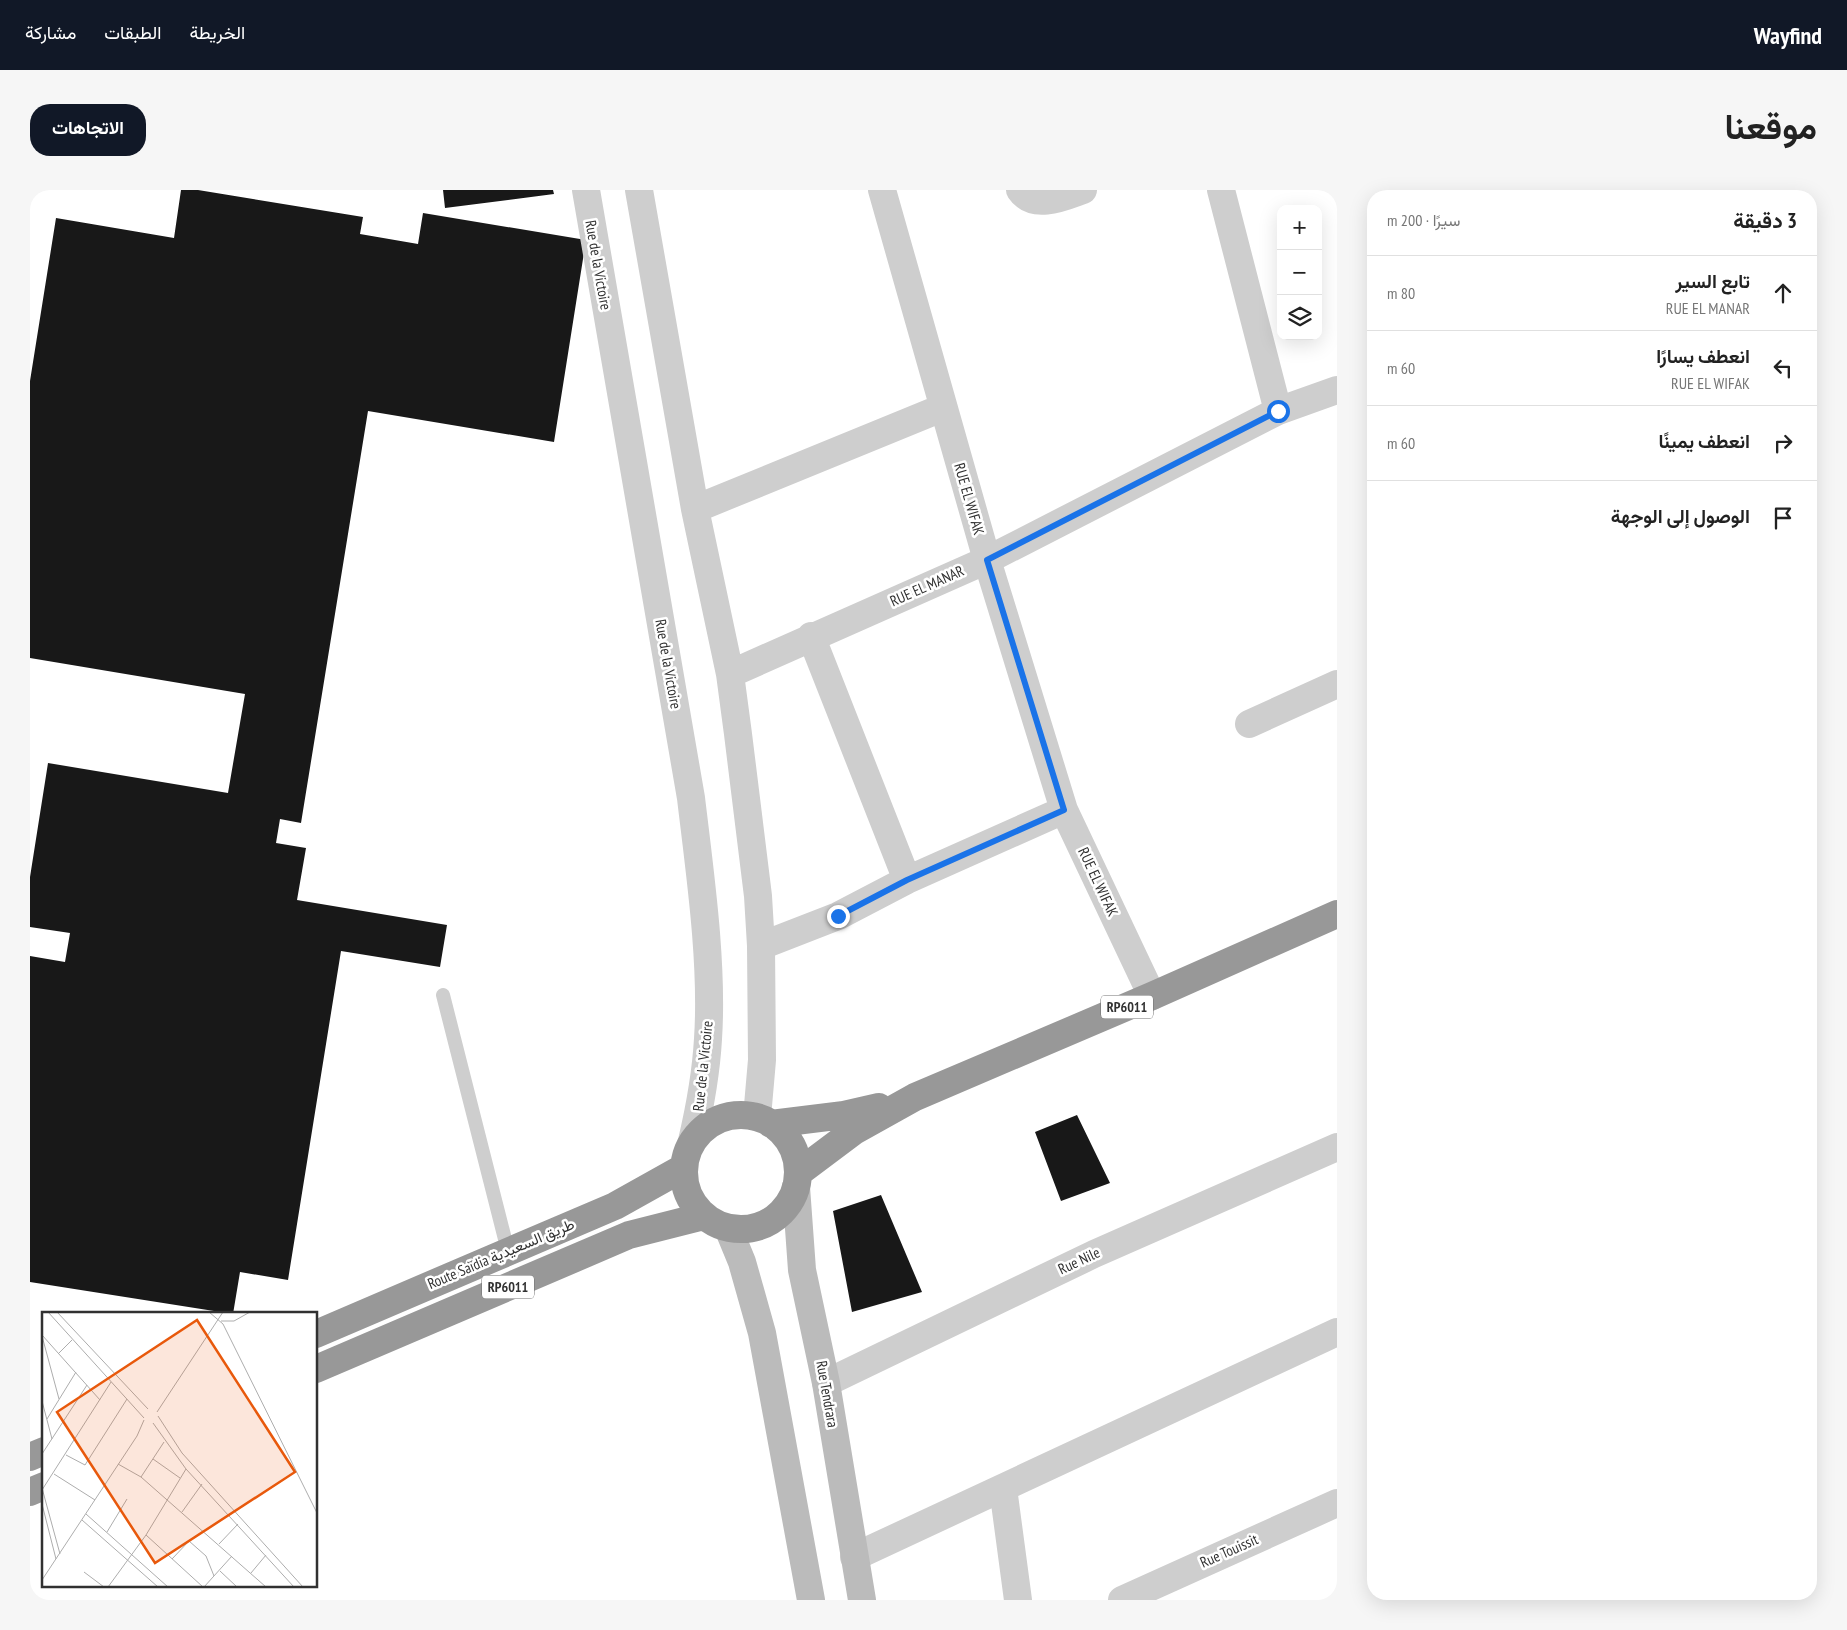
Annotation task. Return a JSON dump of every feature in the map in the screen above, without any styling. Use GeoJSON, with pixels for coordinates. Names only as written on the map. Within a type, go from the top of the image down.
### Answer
{"type":"FeatureCollection","features":[{"type":"Feature","properties":{"kind":"highway","name":"RP6011"},"geometry":{"type":"LineString","coordinates":[[318,1368],[629,1235],[716,1222],[746,1229],[764,1224],[779,1214],[790,1201],[797,1180],[854,1131],[915,1098],[1337,914]]}},
{"type":"Feature","properties":{"kind":"highway","name":"RP6011"},"geometry":{"type":"LineString","coordinates":[[716,1222],[692,1202],[685,1186],[683,1168],[692,1141],[705,1127],[721,1118],[739,1114],[764,1120],[844,1115],[915,1098]]}},
{"type":"Feature","properties":{"kind":"highway"},"geometry":{"type":"LineString","coordinates":[[764,1120],[783,1133],[791,1145],[796,1158],[797,1180]]}},
{"type":"Feature","properties":{"kind":"highway","name":"Route Saïdia طريق السعيدية"},"geometry":{"type":"LineString","coordinates":[[318,1333],[623,1202],[683,1168]]}},
{"type":"Feature","properties":{"kind":"highway"},"geometry":{"type":"LineString","coordinates":[[508,1252],[517,1283]]}},
{"type":"Feature","properties":{"kind":"highway"},"geometry":{"type":"LineString","coordinates":[[30,1457],[42,1452]]}},
{"type":"Feature","properties":{"kind":"highway"},"geometry":{"type":"LineString","coordinates":[[30,1492],[42,1487]]}},
{"type":"Feature","properties":{"kind":"street","name":"Rue de la Victoire"},"geometry":{"type":"LineString","coordinates":[[586,190],[689,788],[699,866],[707,968],[708,1038],[700,1107],[692,1141]]}},
{"type":"Feature","properties":{"kind":"street"},"geometry":{"type":"LineString","coordinates":[[639,190],[695,509],[730,674],[758,896],[761,946],[764,1120]]}},
{"type":"Feature","properties":{"kind":"street","name":"RUE EL WIFAK"},"geometry":{"type":"LineString","coordinates":[[882,190],[942,408],[1064,810],[1152,996]]}},
{"type":"Feature","properties":{"kind":"street"},"geometry":{"type":"LineString","coordinates":[[1020,190],[1038,201],[1054,200],[1084,190]]}},
{"type":"Feature","properties":{"kind":"street"},"geometry":{"type":"LineString","coordinates":[[1221,190],[1278,411]]}},
{"type":"Feature","properties":{"kind":"street","name":"RUE EL MANAR"},"geometry":{"type":"LineString","coordinates":[[730,674],[811,636],[987,560],[1278,411],[1337,390]]}},
{"type":"Feature","properties":{"kind":"street"},"geometry":{"type":"LineString","coordinates":[[695,509],[942,408]]}},
{"type":"Feature","properties":{"kind":"street"},"geometry":{"type":"LineString","coordinates":[[811,636],[907,880]]}},
{"type":"Feature","properties":{"kind":"street"},"geometry":{"type":"LineString","coordinates":[[1249,724],[1337,684]]}},
{"type":"Feature","properties":{"kind":"street"},"geometry":{"type":"LineString","coordinates":[[761,946],[838,916],[907,880],[1064,810]]}},
{"type":"Feature","properties":{"kind":"street","name":"Rue Nile"},"geometry":{"type":"LineString","coordinates":[[826,1383],[1094,1254],[1337,1147]]}},
{"type":"Feature","properties":{"kind":"street","name":"Rue Tendrara"},"geometry":{"type":"LineString","coordinates":[[797,1180],[802,1270],[826,1383],[862,1600]]}},
{"type":"Feature","properties":{"kind":"street"},"geometry":{"type":"LineString","coordinates":[[716,1222],[742,1262],[762,1333],[811,1600]]}},
{"type":"Feature","properties":{"kind":"street"},"geometry":{"type":"LineString","coordinates":[[854,1557],[1337,1332]]}},
{"type":"Feature","properties":{"kind":"street"},"geometry":{"type":"LineString","coordinates":[[1004,1488],[1018,1600]]}},
{"type":"Feature","properties":{"kind":"street","name":"Rue Touissit"},"geometry":{"type":"LineString","coordinates":[[1122,1600],[1337,1503]]}},
{"type":"Feature","properties":{"kind":"lane"},"geometry":{"type":"LineString","coordinates":[[443,995],[508,1252]]}},
{"type":"Feature","properties":{"kind":"building"},"geometry":{"type":"Polygon","coordinates":[[[181,190],[198,190],[363,217],[360,234],[418,244],[423,213],[586,240],[554,442],[368,411],[301,823],[280,819],[276,843],[306,848],[297,900],[447,925],[440,967],[341,951],[288,1280],[240,1272],[233,1312],[220,1312],[30,1282],[30,956],[65,962],[70,933],[30,927],[30,877],[48,763],[228,793],[245,694],[30,658],[30,381],[56,218],[174,238],[181,190]]]}},
{"type":"Feature","properties":{"kind":"building"},"geometry":{"type":"Polygon","coordinates":[[[443,190],[553,190],[554,194],[445,208],[443,190]]]}},
{"type":"Feature","properties":{"kind":"building"},"geometry":{"type":"Polygon","coordinates":[[[1077,1115],[1110,1183],[1061,1201],[1035,1132],[1077,1115]]]}},
{"type":"Feature","properties":{"kind":"building"},"geometry":{"type":"Polygon","coordinates":[[[881,1195],[922,1292],[852,1312],[833,1211],[881,1195]]]}},
{"type":"Feature","properties":{"kind":"route"},"geometry":{"type":"LineString","coordinates":[[838,916],[907,880],[1064,810],[987,560],[1278,411]]}}]}
